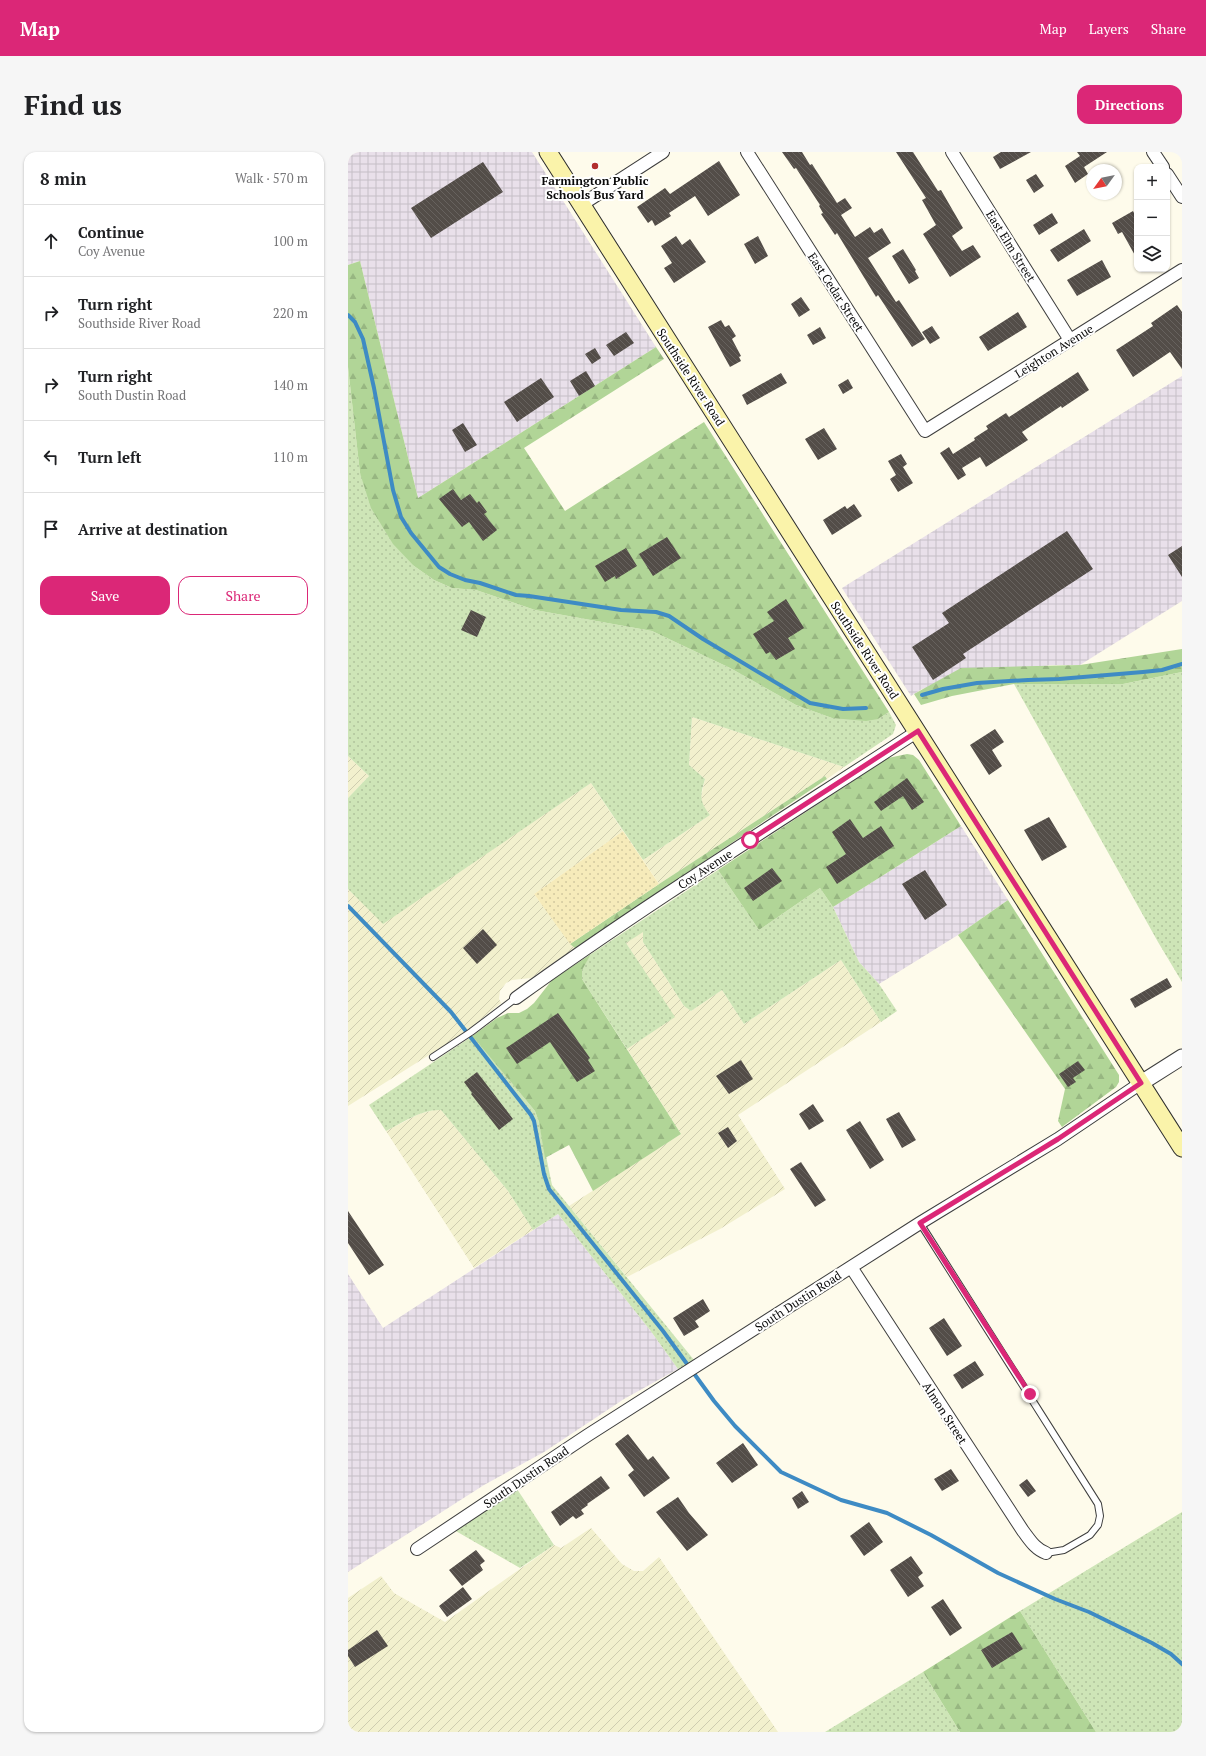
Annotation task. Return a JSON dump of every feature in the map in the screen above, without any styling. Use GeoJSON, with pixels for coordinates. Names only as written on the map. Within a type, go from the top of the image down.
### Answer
{"type":"FeatureCollection","features":[{"type":"Feature","properties":{"kind":"main road","name":"Southside River Road"},"geometry":{"type":"LineString","coordinates":[[548,152],[918,731],[1182,1148]]}},
{"type":"Feature","properties":{"kind":"street"},"geometry":{"type":"LineString","coordinates":[[581,205],[663,152]]}},
{"type":"Feature","properties":{"kind":"street","name":"East Cedar Street"},"geometry":{"type":"LineString","coordinates":[[746,152],[925,431]]}},
{"type":"Feature","properties":{"kind":"street","name":"East Elm Street"},"geometry":{"type":"LineString","coordinates":[[952,152],[1070,340]]}},
{"type":"Feature","properties":{"kind":"street"},"geometry":{"type":"LineString","coordinates":[[1153,152],[1161,164]]}},
{"type":"Feature","properties":{"kind":"street"},"geometry":{"type":"LineString","coordinates":[[1170,179],[1182,197]]}},
{"type":"Feature","properties":{"kind":"street","name":"Leighton Avenue"},"geometry":{"type":"LineString","coordinates":[[925,431],[1182,270]]}},
{"type":"Feature","properties":{"kind":"street","name":"Coy Avenue"},"geometry":{"type":"LineString","coordinates":[[516,998],[653,902],[918,731]]}},
{"type":"Feature","properties":{"kind":"street","name":"South Dustin Road"},"geometry":{"type":"LineString","coordinates":[[417,1550],[594,1432],[920,1223],[1058,1139],[1182,1057]]}},
{"type":"Feature","properties":{"kind":"street","name":"Almon Street"},"geometry":{"type":"LineString","coordinates":[[851,1267],[1023,1531],[1034,1546],[1040,1551],[1046,1553]]}},
{"type":"Feature","properties":{"kind":"lane"},"geometry":{"type":"LineString","coordinates":[[433,1057],[472,1032],[516,998]]}},
{"type":"Feature","properties":{"kind":"lane"},"geometry":{"type":"LineString","coordinates":[[920,1223],[1098,1504],[1100,1516],[1098,1525],[1090,1535],[1064,1550],[1046,1553]]}},
{"type":"Feature","properties":{"kind":"shaded area"},"geometry":{"type":"Polygon","coordinates":[[[348,152],[532,152],[656,347],[418,498],[360,261],[348,265],[348,152]]]}},
{"type":"Feature","properties":{"kind":"shaded area"},"geometry":{"type":"Polygon","coordinates":[[[1182,376],[1182,601],[1080,665],[1050,665],[922,689],[911,696],[842,588],[1182,376]]]}},
{"type":"Feature","properties":{"kind":"shaded area"},"geometry":{"type":"Polygon","coordinates":[[[692,717],[844,767],[827,779],[825,776],[659,884],[643,860],[710,815],[703,806],[701,797],[705,779],[689,765],[692,717]]]}},
{"type":"Feature","properties":{"kind":"shaded area"},"geometry":{"type":"Polygon","coordinates":[[[348,756],[369,776],[348,798],[348,756]]]}},
{"type":"Feature","properties":{"kind":"shaded area"},"geometry":{"type":"Polygon","coordinates":[[[591,783],[623,831],[534,894],[575,948],[531,978],[512,980],[506,983],[500,991],[499,999],[501,1003],[464,1033],[348,1106],[348,889],[383,923],[591,783]]]}},
{"type":"Feature","properties":{"kind":"shaded area"},"geometry":{"type":"Polygon","coordinates":[[[961,826],[1008,900],[958,935],[879,984],[859,962],[833,907],[961,826]]]}},
{"type":"Feature","properties":{"kind":"shaded area"},"geometry":{"type":"Polygon","coordinates":[[[643,931],[643,942],[684,1006],[691,1011],[722,990],[744,1024],[841,960],[881,1022],[738,1115],[785,1189],[720,1229],[627,1277],[569,1206],[681,1134],[627,1049],[674,1017],[626,943],[643,931]]]}},
{"type":"Feature","properties":{"kind":"shaded area"},"geometry":{"type":"Polygon","coordinates":[[[434,1110],[441,1110],[508,1191],[533,1230],[474,1268],[386,1131],[419,1114],[434,1110]]]}},
{"type":"Feature","properties":{"kind":"shaded area"},"geometry":{"type":"Polygon","coordinates":[[[558,1214],[650,1330],[678,1369],[624,1399],[544,1452],[484,1485],[348,1572],[348,1274],[383,1328],[558,1214]]]}},
{"type":"Feature","properties":{"kind":"shaded area"},"geometry":{"type":"Polygon","coordinates":[[[591,1528],[622,1564],[634,1571],[643,1571],[659,1557],[778,1732],[348,1732],[348,1598],[381,1576],[394,1593],[445,1622],[554,1545],[561,1548],[591,1528]]]}},
{"type":"Feature","properties":{"kind":"green space"},"geometry":{"type":"Polygon","coordinates":[[[360,261],[418,498],[656,347],[664,359],[524,448],[565,511],[704,422],[889,712],[878,719],[866,721],[832,718],[796,705],[730,668],[652,631],[535,610],[476,590],[452,588],[434,580],[414,566],[393,544],[371,508],[360,473],[348,367],[348,265],[360,261]]]}},
{"type":"Feature","properties":{"kind":"green space"},"geometry":{"type":"Polygon","coordinates":[[[348,367],[360,473],[414,566],[434,580],[452,588],[476,590],[535,610],[652,631],[730,668],[796,705],[832,718],[878,719],[889,712],[896,725],[893,734],[844,767],[692,717],[689,765],[705,779],[701,794],[702,802],[710,815],[643,860],[591,783],[383,924],[348,889],[348,798],[369,776],[348,756],[348,367]]]}},
{"type":"Feature","properties":{"kind":"green space"},"geometry":{"type":"Polygon","coordinates":[[[1182,649],[1182,672],[1123,684],[1014,684],[952,696],[921,705],[914,694],[961,668],[1080,665],[1182,649]]]}},
{"type":"Feature","properties":{"kind":"green space"},"geometry":{"type":"Polygon","coordinates":[[[1182,672],[1182,982],[1158,942],[1014,684],[1123,684],[1182,672]]]}},
{"type":"Feature","properties":{"kind":"green space"},"geometry":{"type":"Polygon","coordinates":[[[907,754],[913,755],[919,760],[961,826],[833,907],[820,888],[759,930],[718,870],[888,758],[907,754]]]}},
{"type":"Feature","properties":{"kind":"green space"},"geometry":{"type":"Polygon","coordinates":[[[825,776],[827,779],[575,948],[570,944],[659,884],[825,776]]]}},
{"type":"Feature","properties":{"kind":"green space"},"geometry":{"type":"Polygon","coordinates":[[[718,870],[759,930],[820,888],[833,907],[859,962],[879,984],[897,1011],[881,1022],[841,960],[744,1024],[722,990],[691,1011],[684,1006],[643,942],[643,932],[626,943],[675,1017],[627,1049],[582,979],[581,970],[591,954],[718,870]]]}},
{"type":"Feature","properties":{"kind":"green space"},"geometry":{"type":"Polygon","coordinates":[[[1008,900],[1119,1075],[1119,1082],[1116,1087],[1062,1127],[1058,1121],[1065,1089],[958,935],[1008,900]]]}},
{"type":"Feature","properties":{"kind":"green space"},"geometry":{"type":"Polygon","coordinates":[[[591,954],[582,970],[582,979],[681,1134],[593,1191],[569,1145],[545,1158],[539,1122],[535,1111],[475,1039],[471,1037],[497,1018],[508,1013],[519,1013],[527,1009],[534,1003],[552,980],[591,954]]]}},
{"type":"Feature","properties":{"kind":"green space"},"geometry":{"type":"Polygon","coordinates":[[[471,1037],[475,1038],[535,1111],[539,1122],[552,1185],[694,1360],[678,1369],[650,1330],[558,1214],[533,1230],[508,1191],[441,1110],[434,1110],[419,1114],[386,1131],[369,1105],[471,1037]]]}},
{"type":"Feature","properties":{"kind":"green space"},"geometry":{"type":"Polygon","coordinates":[[[517,1489],[554,1545],[520,1568],[454,1530],[517,1489]]]}},
{"type":"Feature","properties":{"kind":"green space"},"geometry":{"type":"Polygon","coordinates":[[[1182,1512],[1182,1732],[1096,1732],[1020,1611],[1182,1512]]]}},
{"type":"Feature","properties":{"kind":"green space"},"geometry":{"type":"Polygon","coordinates":[[[1020,1611],[1096,1732],[960,1732],[923,1672],[1020,1611]]]}},
{"type":"Feature","properties":{"kind":"green space"},"geometry":{"type":"Polygon","coordinates":[[[923,1672],[960,1732],[825,1732],[923,1672]]]}},
{"type":"Feature","properties":{"kind":"sand"},"geometry":{"type":"Polygon","coordinates":[[[623,831],[659,884],[570,944],[534,894],[623,831]]]}},
{"type":"Feature","properties":{"kind":"building"},"geometry":{"type":"Polygon","coordinates":[[[782,152],[802,152],[810,165],[812,164],[837,203],[845,198],[852,208],[841,215],[855,237],[870,227],[874,233],[882,228],[891,243],[868,258],[896,302],[899,300],[925,339],[912,347],[878,295],[876,297],[837,233],[835,235],[821,214],[823,213],[819,206],[820,205],[796,168],[794,169],[782,152]]]}},
{"type":"Feature","properties":{"kind":"building"},"geometry":{"type":"Polygon","coordinates":[[[896,152],[913,152],[938,191],[941,190],[963,228],[952,236],[962,251],[973,245],[981,257],[950,277],[923,234],[936,225],[922,200],[926,198],[896,152]]]}},
{"type":"Feature","properties":{"kind":"building"},"geometry":{"type":"Polygon","coordinates":[[[1001,152],[1031,152],[1000,169],[993,157],[1001,152]]]}},
{"type":"Feature","properties":{"kind":"building"},"geometry":{"type":"Polygon","coordinates":[[[1077,152],[1107,152],[1089,164],[1086,164],[1084,167],[1086,175],[1075,183],[1065,166],[1080,156],[1077,152]]]}},
{"type":"Feature","properties":{"kind":"building"},"geometry":{"type":"Polygon","coordinates":[[[719,161],[740,195],[708,216],[695,196],[669,213],[671,216],[655,226],[652,220],[648,223],[637,207],[665,188],[670,194],[719,161]]]}},
{"type":"Feature","properties":{"kind":"building"},"geometry":{"type":"Polygon","coordinates":[[[483,162],[503,192],[431,238],[411,208],[483,162]]]}},
{"type":"Feature","properties":{"kind":"building"},"geometry":{"type":"Polygon","coordinates":[[[1036,174],[1044,186],[1034,193],[1026,180],[1036,174]]]}},
{"type":"Feature","properties":{"kind":"building"},"geometry":{"type":"Polygon","coordinates":[[[1133,211],[1134,254],[1122,232],[1118,234],[1112,223],[1133,211]]]}},
{"type":"Feature","properties":{"kind":"building"},"geometry":{"type":"Polygon","coordinates":[[[1052,213],[1058,223],[1039,235],[1033,225],[1052,213]]]}},
{"type":"Feature","properties":{"kind":"building"},"geometry":{"type":"Polygon","coordinates":[[[1084,229],[1091,241],[1058,262],[1050,250],[1084,229]]]}},
{"type":"Feature","properties":{"kind":"building"},"geometry":{"type":"Polygon","coordinates":[[[676,236],[682,245],[690,239],[706,262],[674,283],[664,268],[672,263],[661,246],[676,236]]]}},
{"type":"Feature","properties":{"kind":"building"},"geometry":{"type":"Polygon","coordinates":[[[758,236],[768,256],[755,264],[744,244],[758,236]]]}},
{"type":"Feature","properties":{"kind":"building"},"geometry":{"type":"Polygon","coordinates":[[[903,249],[916,270],[915,271],[919,278],[909,284],[892,256],[903,249]]]}},
{"type":"Feature","properties":{"kind":"building"},"geometry":{"type":"Polygon","coordinates":[[[1102,260],[1111,277],[1077,296],[1067,280],[1102,260]]]}},
{"type":"Feature","properties":{"kind":"building"},"geometry":{"type":"Polygon","coordinates":[[[801,297],[810,310],[799,317],[791,304],[801,297]]]}},
{"type":"Feature","properties":{"kind":"building"},"geometry":{"type":"Polygon","coordinates":[[[1177,305],[1182,312],[1182,369],[1170,352],[1133,377],[1116,350],[1153,326],[1151,323],[1177,305]]]}},
{"type":"Feature","properties":{"kind":"building"},"geometry":{"type":"Polygon","coordinates":[[[1018,312],[1027,327],[988,351],[979,337],[1018,312]]]}},
{"type":"Feature","properties":{"kind":"building"},"geometry":{"type":"Polygon","coordinates":[[[721,320],[725,327],[729,325],[736,336],[732,339],[741,356],[739,357],[741,361],[730,367],[708,327],[721,320]]]}},
{"type":"Feature","properties":{"kind":"building"},"geometry":{"type":"Polygon","coordinates":[[[932,326],[940,338],[930,344],[922,332],[932,326]]]}},
{"type":"Feature","properties":{"kind":"building"},"geometry":{"type":"Polygon","coordinates":[[[820,327],[826,338],[813,345],[807,335],[820,327]]]}},
{"type":"Feature","properties":{"kind":"building"},"geometry":{"type":"Polygon","coordinates":[[[626,332],[634,343],[614,356],[606,345],[626,332]]]}},
{"type":"Feature","properties":{"kind":"building"},"geometry":{"type":"Polygon","coordinates":[[[595,348],[601,358],[592,364],[585,354],[595,348]]]}},
{"type":"Feature","properties":{"kind":"building"},"geometry":{"type":"Polygon","coordinates":[[[586,371],[595,386],[579,396],[570,381],[586,371]]]}},
{"type":"Feature","properties":{"kind":"building"},"geometry":{"type":"Polygon","coordinates":[[[1078,372],[1089,390],[1062,408],[1061,406],[1022,432],[1028,440],[986,467],[980,457],[962,468],[966,475],[958,480],[940,453],[949,447],[953,454],[975,440],[974,438],[988,429],[986,426],[1006,413],[1009,417],[1078,372]]]}},
{"type":"Feature","properties":{"kind":"building"},"geometry":{"type":"Polygon","coordinates":[[[781,373],[787,383],[747,405],[742,395],[781,373]]]}},
{"type":"Feature","properties":{"kind":"building"},"geometry":{"type":"Polygon","coordinates":[[[541,378],[554,397],[517,422],[504,402],[541,378]]]}},
{"type":"Feature","properties":{"kind":"building"},"geometry":{"type":"Polygon","coordinates":[[[848,379],[853,388],[843,394],[838,385],[848,379]]]}},
{"type":"Feature","properties":{"kind":"building"},"geometry":{"type":"Polygon","coordinates":[[[463,423],[477,445],[465,452],[452,430],[463,423]]]}},
{"type":"Feature","properties":{"kind":"building"},"geometry":{"type":"Polygon","coordinates":[[[824,428],[837,449],[818,460],[805,439],[824,428]]]}},
{"type":"Feature","properties":{"kind":"building"},"geometry":{"type":"Polygon","coordinates":[[[901,454],[907,464],[903,467],[913,483],[898,492],[890,479],[896,475],[888,461],[901,454]]]}},
{"type":"Feature","properties":{"kind":"building"},"geometry":{"type":"Polygon","coordinates":[[[453,489],[461,500],[470,494],[477,503],[479,501],[487,512],[484,514],[497,530],[483,541],[469,522],[462,527],[439,499],[453,489]]]}},
{"type":"Feature","properties":{"kind":"building"},"geometry":{"type":"Polygon","coordinates":[[[854,504],[862,516],[832,535],[823,520],[845,506],[847,509],[854,504]]]}},
{"type":"Feature","properties":{"kind":"building"},"geometry":{"type":"Polygon","coordinates":[[[1067,531],[1093,569],[963,654],[966,658],[933,680],[912,647],[949,623],[942,613],[1067,531]]]}},
{"type":"Feature","properties":{"kind":"building"},"geometry":{"type":"Polygon","coordinates":[[[667,537],[681,558],[653,576],[639,554],[667,537]]]}},
{"type":"Feature","properties":{"kind":"building"},"geometry":{"type":"Polygon","coordinates":[[[1182,546],[1182,577],[1168,555],[1182,546]]]}},
{"type":"Feature","properties":{"kind":"building"},"geometry":{"type":"Polygon","coordinates":[[[626,548],[637,566],[616,579],[615,576],[605,582],[595,566],[626,548]]]}},
{"type":"Feature","properties":{"kind":"building"},"geometry":{"type":"Polygon","coordinates":[[[786,599],[804,628],[788,638],[795,649],[776,660],[770,652],[766,654],[753,634],[774,621],[767,612],[786,599]]]}},
{"type":"Feature","properties":{"kind":"building"},"geometry":{"type":"Polygon","coordinates":[[[471,610],[486,617],[477,637],[461,630],[471,610]]]}},
{"type":"Feature","properties":{"kind":"building"},"geometry":{"type":"Polygon","coordinates":[[[995,729],[1004,742],[992,750],[1002,766],[989,775],[970,745],[995,729]]]}},
{"type":"Feature","properties":{"kind":"building"},"geometry":{"type":"Polygon","coordinates":[[[907,778],[924,802],[912,810],[903,796],[881,811],[874,802],[907,778]]]}},
{"type":"Feature","properties":{"kind":"building"},"geometry":{"type":"Polygon","coordinates":[[[1049,817],[1067,847],[1042,861],[1024,830],[1049,817]]]}},
{"type":"Feature","properties":{"kind":"building"},"geometry":{"type":"Polygon","coordinates":[[[850,819],[863,838],[881,826],[894,846],[837,884],[826,867],[846,854],[832,832],[850,819]]]}},
{"type":"Feature","properties":{"kind":"building"},"geometry":{"type":"Polygon","coordinates":[[[772,868],[782,881],[753,901],[744,888],[772,868]]]}},
{"type":"Feature","properties":{"kind":"building"},"geometry":{"type":"Polygon","coordinates":[[[925,870],[947,905],[925,920],[902,884],[925,870]]]}},
{"type":"Feature","properties":{"kind":"building"},"geometry":{"type":"Polygon","coordinates":[[[483,929],[497,945],[477,964],[463,948],[483,929]]]}},
{"type":"Feature","properties":{"kind":"building"},"geometry":{"type":"Polygon","coordinates":[[[1167,978],[1172,987],[1135,1008],[1130,999],[1167,978]]]}},
{"type":"Feature","properties":{"kind":"building"},"geometry":{"type":"Polygon","coordinates":[[[558,1013],[590,1058],[588,1060],[595,1071],[577,1082],[550,1042],[517,1064],[506,1048],[558,1013]]]}},
{"type":"Feature","properties":{"kind":"building"},"geometry":{"type":"Polygon","coordinates":[[[741,1060],[753,1079],[729,1094],[716,1076],[741,1060]]]}},
{"type":"Feature","properties":{"kind":"building"},"geometry":{"type":"Polygon","coordinates":[[[1078,1061],[1085,1070],[1073,1078],[1076,1082],[1068,1087],[1059,1074],[1078,1061]]]}},
{"type":"Feature","properties":{"kind":"building"},"geometry":{"type":"Polygon","coordinates":[[[477,1072],[513,1119],[499,1130],[471,1094],[472,1093],[464,1082],[477,1072]]]}},
{"type":"Feature","properties":{"kind":"building"},"geometry":{"type":"Polygon","coordinates":[[[813,1104],[824,1121],[809,1130],[799,1114],[813,1104]]]}},
{"type":"Feature","properties":{"kind":"building"},"geometry":{"type":"Polygon","coordinates":[[[899,1112],[916,1140],[902,1148],[886,1119],[899,1112]]]}},
{"type":"Feature","properties":{"kind":"building"},"geometry":{"type":"Polygon","coordinates":[[[860,1121],[884,1160],[870,1169],[846,1130],[860,1121]]]}},
{"type":"Feature","properties":{"kind":"building"},"geometry":{"type":"Polygon","coordinates":[[[728,1127],[737,1141],[728,1148],[718,1133],[728,1127]]]}},
{"type":"Feature","properties":{"kind":"building"},"geometry":{"type":"Polygon","coordinates":[[[801,1162],[826,1200],[815,1207],[790,1169],[801,1162]]]}},
{"type":"Feature","properties":{"kind":"building"},"geometry":{"type":"Polygon","coordinates":[[[348,1211],[384,1265],[369,1275],[348,1243],[348,1211]]]}},
{"type":"Feature","properties":{"kind":"building"},"geometry":{"type":"Polygon","coordinates":[[[703,1299],[710,1311],[695,1321],[699,1327],[684,1336],[673,1318],[703,1299]]]}},
{"type":"Feature","properties":{"kind":"building"},"geometry":{"type":"Polygon","coordinates":[[[944,1318],[962,1346],[947,1356],[929,1328],[944,1318]]]}},
{"type":"Feature","properties":{"kind":"building"},"geometry":{"type":"Polygon","coordinates":[[[975,1361],[984,1375],[962,1389],[953,1375],[975,1361]]]}},
{"type":"Feature","properties":{"kind":"building"},"geometry":{"type":"Polygon","coordinates":[[[628,1434],[648,1460],[653,1456],[670,1478],[644,1497],[628,1475],[634,1470],[615,1444],[628,1434]]]}},
{"type":"Feature","properties":{"kind":"building"},"geometry":{"type":"Polygon","coordinates":[[[743,1443],[758,1465],[732,1483],[716,1463],[743,1443]]]}},
{"type":"Feature","properties":{"kind":"building"},"geometry":{"type":"Polygon","coordinates":[[[951,1469],[959,1481],[942,1491],[934,1479],[951,1469]]]}},
{"type":"Feature","properties":{"kind":"building"},"geometry":{"type":"Polygon","coordinates":[[[601,1476],[610,1488],[581,1510],[584,1514],[576,1519],[573,1516],[560,1526],[551,1512],[601,1476]]]}},
{"type":"Feature","properties":{"kind":"building"},"geometry":{"type":"Polygon","coordinates":[[[1027,1479],[1036,1491],[1028,1497],[1019,1485],[1027,1479]]]}},
{"type":"Feature","properties":{"kind":"building"},"geometry":{"type":"Polygon","coordinates":[[[802,1491],[809,1502],[798,1509],[792,1498],[802,1491]]]}},
{"type":"Feature","properties":{"kind":"building"},"geometry":{"type":"Polygon","coordinates":[[[678,1497],[689,1513],[708,1535],[687,1551],[656,1512],[678,1497]]]}},
{"type":"Feature","properties":{"kind":"building"},"geometry":{"type":"Polygon","coordinates":[[[869,1522],[883,1542],[864,1556],[850,1536],[869,1522]]]}},
{"type":"Feature","properties":{"kind":"building"},"geometry":{"type":"Polygon","coordinates":[[[476,1550],[485,1561],[480,1565],[483,1570],[462,1586],[449,1570],[476,1550]]]}},
{"type":"Feature","properties":{"kind":"building"},"geometry":{"type":"Polygon","coordinates":[[[911,1556],[923,1573],[918,1577],[924,1586],[908,1597],[890,1570],[911,1556]]]}},
{"type":"Feature","properties":{"kind":"building"},"geometry":{"type":"Polygon","coordinates":[[[463,1587],[472,1599],[447,1617],[439,1606],[463,1587]]]}},
{"type":"Feature","properties":{"kind":"building"},"geometry":{"type":"Polygon","coordinates":[[[943,1599],[962,1628],[950,1636],[931,1607],[943,1599]]]}},
{"type":"Feature","properties":{"kind":"building"},"geometry":{"type":"Polygon","coordinates":[[[377,1630],[388,1646],[355,1667],[348,1656],[348,1650],[377,1630]]]}},
{"type":"Feature","properties":{"kind":"building"},"geometry":{"type":"Polygon","coordinates":[[[1012,1632],[1023,1649],[992,1668],[981,1650],[1012,1632]]]}},
{"type":"Feature","properties":{"kind":"waterway"},"geometry":{"type":"LineString","coordinates":[[348,315],[355,322],[363,339],[374,388],[393,490],[401,517],[411,533],[439,567],[450,574],[465,580],[480,583],[516,595],[621,610],[656,612],[669,616],[703,639],[810,703],[843,709],[866,708]]}},
{"type":"Feature","properties":{"kind":"waterway"},"geometry":{"type":"LineString","coordinates":[[922,695],[943,689],[977,683],[1059,679],[1143,672],[1162,670],[1182,664]]}},
{"type":"Feature","properties":{"kind":"waterway"},"geometry":{"type":"LineString","coordinates":[[348,906],[451,1012],[531,1115],[534,1121],[544,1174],[549,1189],[663,1331],[714,1401],[735,1426],[781,1472],[841,1500],[887,1513],[931,1535],[998,1573],[1055,1599],[1089,1612],[1152,1643],[1171,1654],[1182,1664]]}},
{"type":"Feature","properties":{"kind":"place","name":"Farmington Public Schools Bus Yard"},"geometry":{"type":"Point","coordinates":[595,166]}},
{"type":"Feature","properties":{"kind":"route"},"geometry":{"type":"LineString","coordinates":[[750,840],[918,731],[1141,1083],[1058,1139],[920,1223],[1030,1394]]}}]}
